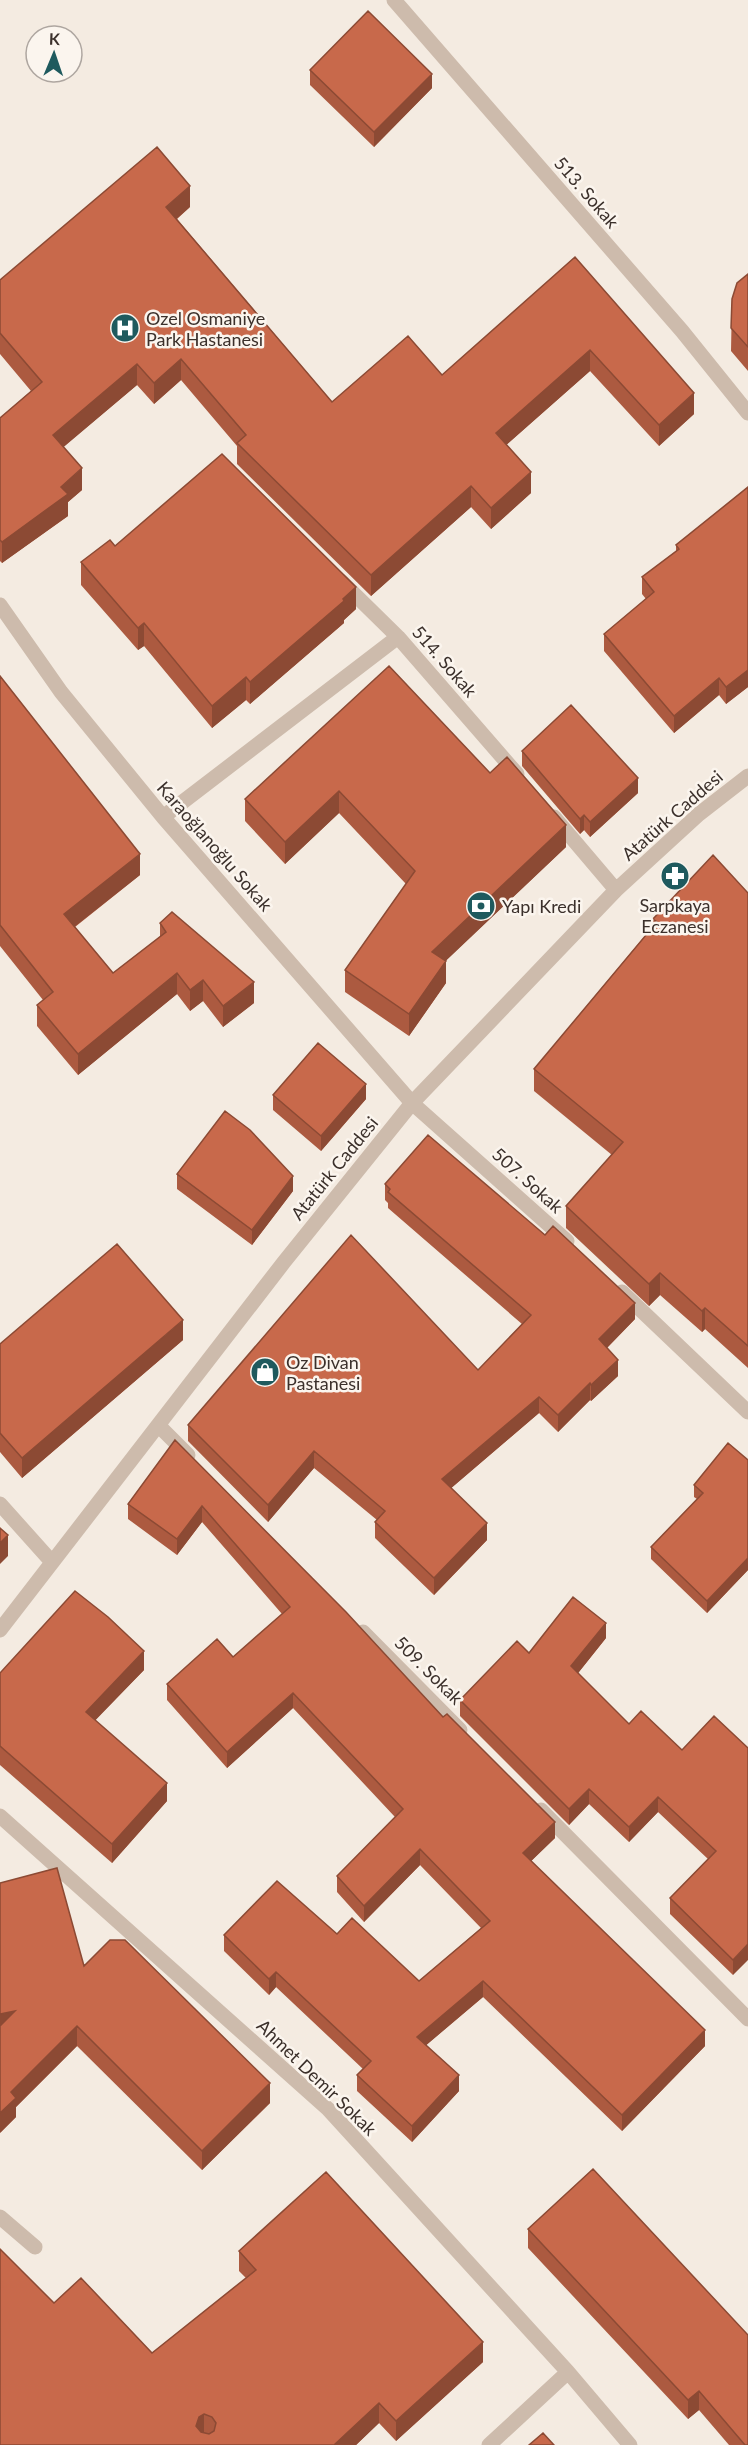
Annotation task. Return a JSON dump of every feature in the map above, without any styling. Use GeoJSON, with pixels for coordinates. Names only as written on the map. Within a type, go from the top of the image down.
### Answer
{"type":"FeatureCollection","features":[{"type":"Feature","properties":{"kind":"street","name":"513. Sokak"},"geometry":{"type":"LineString","coordinates":[[394,0],[682,331],[748,413]]}},
{"type":"Feature","properties":{"kind":"street","name":"514. Sokak"},"geometry":{"type":"LineString","coordinates":[[331,570],[398,637],[531,790]]}},
{"type":"Feature","properties":{"kind":"street","name":"Karaoğlanoğlu Sokak"},"geometry":{"type":"LineString","coordinates":[[0,605],[61,692],[163,817],[412,1103]]}},
{"type":"Feature","properties":{"kind":"street"},"geometry":{"type":"LineString","coordinates":[[163,817],[398,637]]}},
{"type":"Feature","properties":{"kind":"street","name":"Atatürk Caddesi"},"geometry":{"type":"LineString","coordinates":[[0,1630],[284,1262],[412,1103],[616,890],[699,814],[748,776]]}},
{"type":"Feature","properties":{"kind":"street"},"geometry":{"type":"LineString","coordinates":[[546,808],[616,890]]}},
{"type":"Feature","properties":{"kind":"street","name":"507. Sokak"},"geometry":{"type":"LineString","coordinates":[[412,1103],[581,1255]]}},
{"type":"Feature","properties":{"kind":"street"},"geometry":{"type":"LineString","coordinates":[[606,1278],[748,1412]]}},
{"type":"Feature","properties":{"kind":"street"},"geometry":{"type":"LineString","coordinates":[[159,1426],[201,1468]]}},
{"type":"Feature","properties":{"kind":"street"},"geometry":{"type":"LineString","coordinates":[[0,1504],[51,1561]]}},
{"type":"Feature","properties":{"kind":"street","name":"509. Sokak"},"geometry":{"type":"LineString","coordinates":[[352,1621],[470,1740]]}},
{"type":"Feature","properties":{"kind":"street"},"geometry":{"type":"LineString","coordinates":[[529,1799],[748,2019]]}},
{"type":"Feature","properties":{"kind":"street","name":"Ahmet Demir Sokak"},"geometry":{"type":"LineString","coordinates":[[0,1816],[328,2109],[568,2372],[630,2445]]}},
{"type":"Feature","properties":{"kind":"street"},"geometry":{"type":"LineString","coordinates":[[0,2217],[35,2247]]}},
{"type":"Feature","properties":{"kind":"street"},"geometry":{"type":"LineString","coordinates":[[489,2445],[568,2372]]}},
{"type":"Feature","properties":{"kind":"building"},"geometry":{"type":"Polygon","coordinates":[[[368,11],[432,74],[374,132],[310,70],[368,11]]]}},
{"type":"Feature","properties":{"kind":"building"},"geometry":{"type":"Polygon","coordinates":[[[157,147],[190,186],[166,207],[332,402],[408,336],[442,375],[575,257],[694,393],[659,425],[590,350],[496,433],[531,472],[491,508],[471,486],[371,575],[237,443],[246,435],[181,359],[154,383],[137,364],[53,435],[82,468],[61,487],[68,494],[2,542],[0,540],[0,418],[42,382],[0,333],[0,280],[157,147]]]}},
{"type":"Feature","properties":{"kind":"building"},"geometry":{"type":"Polygon","coordinates":[[[748,274],[748,347],[731,328],[732,299],[737,283],[748,274]]]}},
{"type":"Feature","properties":{"kind":"building"},"geometry":{"type":"Polygon","coordinates":[[[222,454],[356,587],[343,599],[344,601],[250,682],[246,677],[212,706],[144,623],[138,628],[81,562],[110,540],[115,546],[222,454]]]}},
{"type":"Feature","properties":{"kind":"building"},"geometry":{"type":"Polygon","coordinates":[[[748,487],[748,670],[726,687],[719,678],[674,716],[604,634],[654,592],[642,577],[679,549],[676,545],[748,487]]]}},
{"type":"Feature","properties":{"kind":"building"},"geometry":{"type":"Polygon","coordinates":[[[389,666],[490,773],[507,757],[566,825],[432,952],[446,961],[409,1014],[345,970],[415,871],[339,791],[285,842],[245,799],[389,666]]]}},
{"type":"Feature","properties":{"kind":"building"},"geometry":{"type":"Polygon","coordinates":[[[0,676],[140,854],[64,914],[113,973],[166,932],[160,923],[172,912],[254,982],[223,1006],[203,980],[190,990],[177,973],[78,1054],[37,1005],[53,992],[0,925],[0,676]]]}},
{"type":"Feature","properties":{"kind":"building"},"geometry":{"type":"Polygon","coordinates":[[[571,705],[638,778],[590,822],[584,815],[580,819],[522,751],[571,705]]]}},
{"type":"Feature","properties":{"kind":"building"},"geometry":{"type":"Polygon","coordinates":[[[713,855],[748,893],[748,1346],[705,1308],[702,1311],[660,1273],[649,1284],[566,1206],[623,1142],[534,1069],[657,922],[653,919],[713,855]]]}},
{"type":"Feature","properties":{"kind":"building"},"geometry":{"type":"Polygon","coordinates":[[[318,1043],[366,1084],[321,1136],[273,1095],[318,1043]]]}},
{"type":"Feature","properties":{"kind":"building"},"geometry":{"type":"Polygon","coordinates":[[[225,1111],[250,1130],[293,1176],[252,1230],[177,1174],[225,1111]]]}},
{"type":"Feature","properties":{"kind":"building"},"geometry":{"type":"Polygon","coordinates":[[[428,1135],[545,1235],[553,1226],[635,1303],[599,1339],[618,1360],[591,1385],[590,1383],[558,1415],[539,1397],[442,1479],[487,1523],[434,1578],[375,1522],[385,1511],[314,1451],[268,1505],[188,1425],[351,1235],[478,1370],[531,1315],[388,1192],[390,1189],[385,1184],[428,1135]]]}},
{"type":"Feature","properties":{"kind":"building"},"geometry":{"type":"Polygon","coordinates":[[[117,1244],[183,1320],[22,1458],[0,1433],[0,1344],[117,1244]]]}},
{"type":"Feature","properties":{"kind":"building"},"geometry":{"type":"Polygon","coordinates":[[[175,1440],[346,1612],[443,1717],[447,1714],[555,1822],[523,1853],[705,2030],[622,2115],[483,1981],[417,2037],[459,2075],[412,2126],[357,2075],[371,2061],[276,1972],[269,1979],[224,1935],[277,1881],[337,1934],[352,1918],[419,1981],[490,1921],[420,1849],[364,1906],[337,1876],[403,1809],[293,1693],[227,1752],[167,1684],[217,1639],[233,1657],[290,1607],[202,1506],[177,1539],[128,1504],[175,1440]]]}},
{"type":"Feature","properties":{"kind":"building"},"geometry":{"type":"Polygon","coordinates":[[[728,1443],[748,1460],[748,1558],[707,1601],[651,1547],[703,1493],[694,1485],[728,1443]]]}},
{"type":"Feature","properties":{"kind":"building"},"geometry":{"type":"Polygon","coordinates":[[[0,1528],[8,1535],[0,1543],[0,1528]]]}},
{"type":"Feature","properties":{"kind":"building"},"geometry":{"type":"Polygon","coordinates":[[[75,1591],[108,1617],[144,1651],[86,1712],[167,1783],[112,1844],[0,1746],[0,1673],[75,1591]]]}},
{"type":"Feature","properties":{"kind":"building"},"geometry":{"type":"Polygon","coordinates":[[[573,1597],[606,1623],[571,1666],[629,1724],[641,1711],[682,1750],[714,1716],[748,1748],[748,1944],[733,1960],[670,1898],[716,1851],[658,1797],[629,1827],[589,1789],[569,1809],[460,1700],[517,1641],[529,1653],[573,1597]]]}},
{"type":"Feature","properties":{"kind":"building"},"geometry":{"type":"Polygon","coordinates":[[[57,1868],[84,1966],[110,1940],[125,1940],[270,2083],[202,2151],[77,2026],[11,2092],[16,2098],[0,2113],[0,2026],[15,2011],[0,2014],[0,1883],[57,1868]]]}},
{"type":"Feature","properties":{"kind":"building"},"geometry":{"type":"Polygon","coordinates":[[[593,2169],[748,2335],[748,2445],[745,2445],[699,2391],[688,2400],[528,2229],[593,2169]]]}},
{"type":"Feature","properties":{"kind":"building"},"geometry":{"type":"Polygon","coordinates":[[[326,2172],[483,2342],[396,2421],[379,2403],[334,2445],[0,2445],[0,2249],[54,2303],[81,2278],[152,2353],[256,2270],[239,2251],[326,2172]],[[204,2414],[199,2417],[196,2426],[201,2432],[209,2434],[214,2431],[216,2423],[212,2417],[204,2414]]]}},
{"type":"Feature","properties":{"kind":"building"},"geometry":{"type":"Polygon","coordinates":[[[543,2433],[554,2445],[529,2445],[543,2433]]]}},
{"type":"Feature","properties":{"kind":"place","name":"Ozel Osmaniye Park Hastanesi"},"geometry":{"type":"Point","coordinates":[125,328]}},
{"type":"Feature","properties":{"kind":"place","name":"Sarpkaya Eczanesi"},"geometry":{"type":"Point","coordinates":[675,876]}},
{"type":"Feature","properties":{"kind":"place","name":"Yapı Kredi"},"geometry":{"type":"Point","coordinates":[481,906]}},
{"type":"Feature","properties":{"kind":"place","name":"Oz Divan Pastanesi"},"geometry":{"type":"Point","coordinates":[265,1372]}}]}
